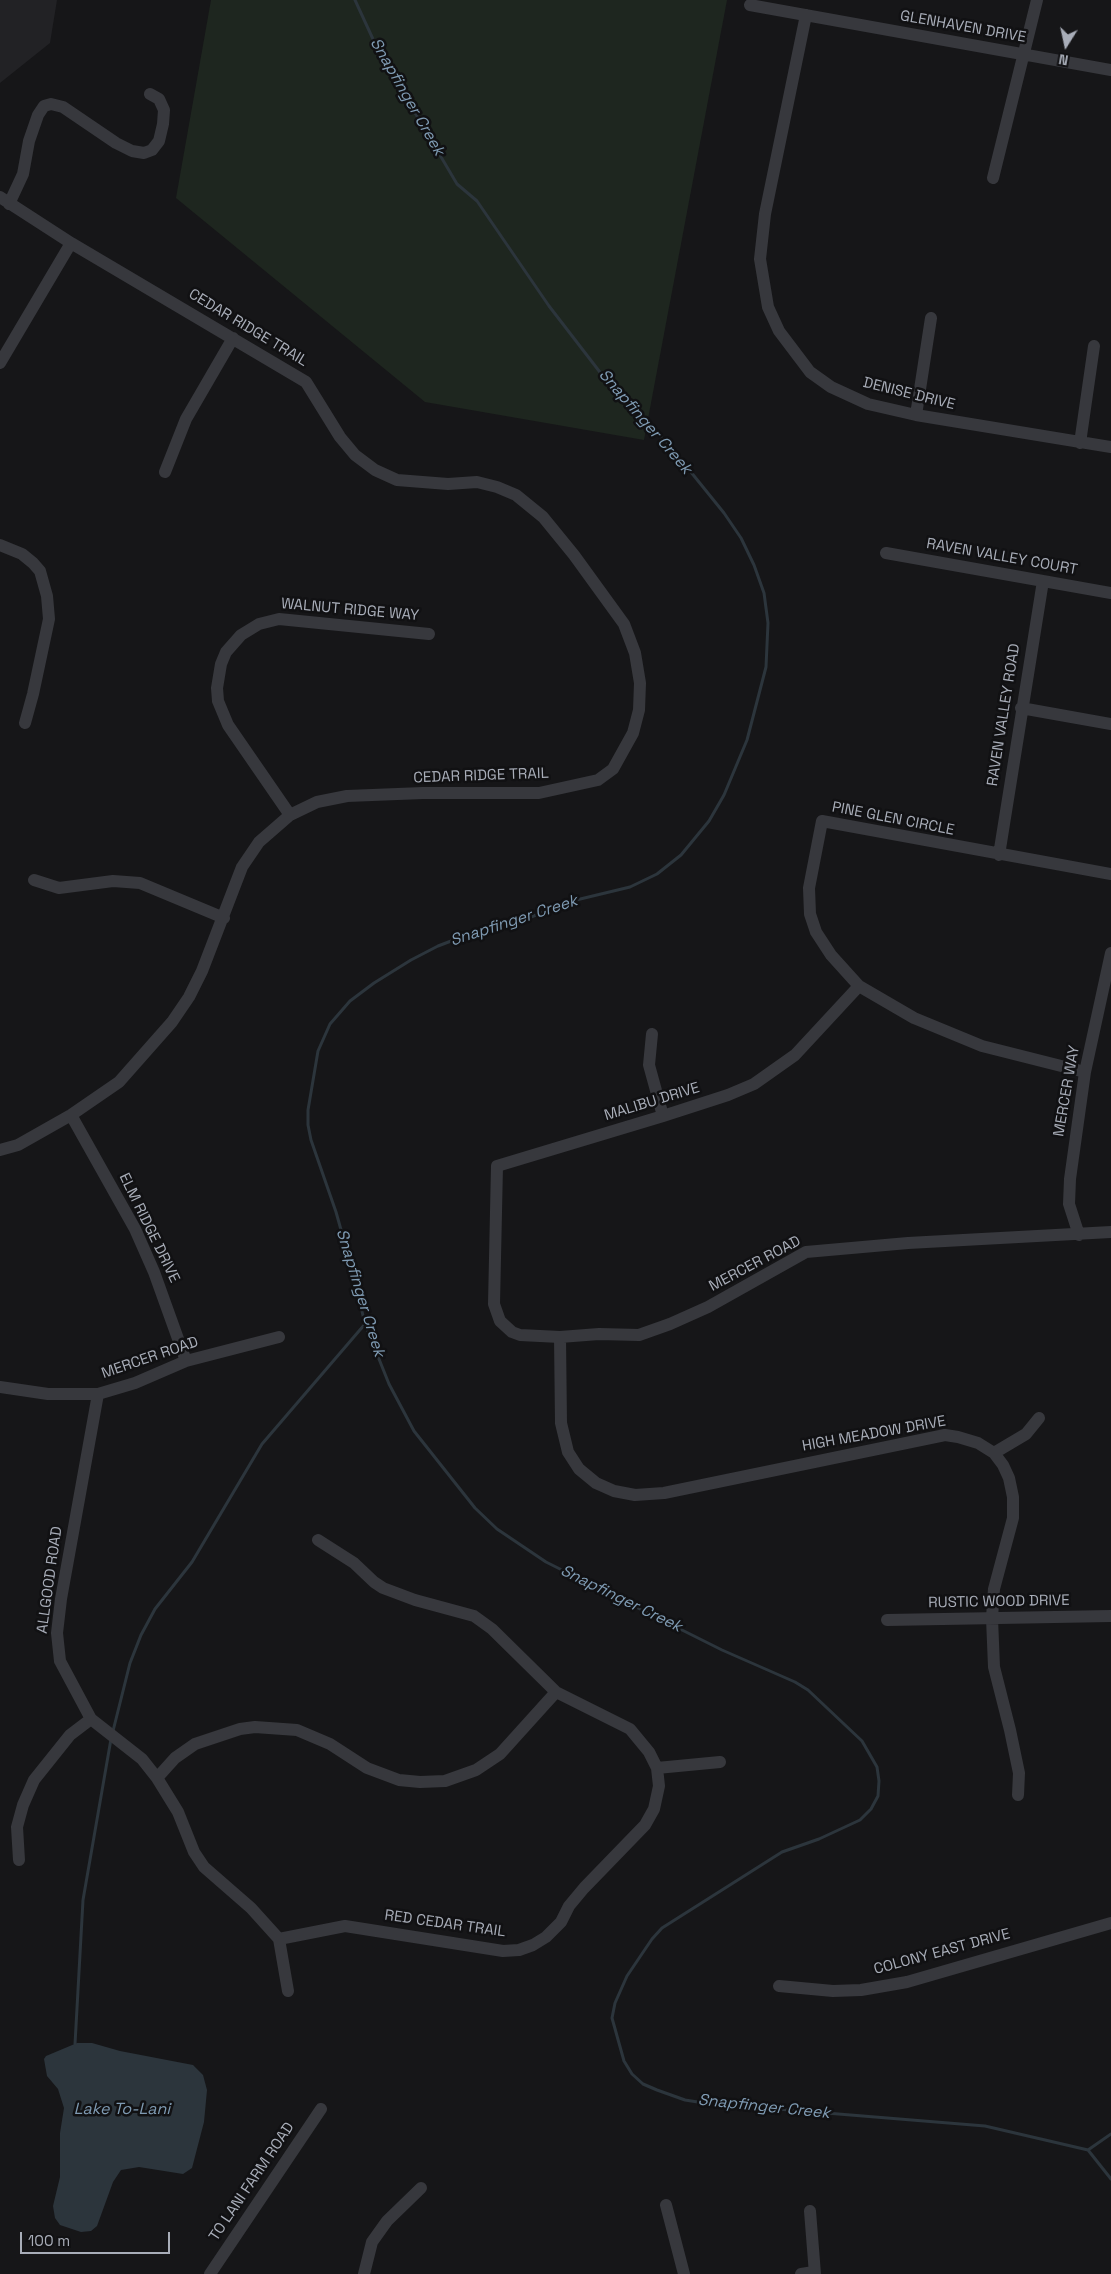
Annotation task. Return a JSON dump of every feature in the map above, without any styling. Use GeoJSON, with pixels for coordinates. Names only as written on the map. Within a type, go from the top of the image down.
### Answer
{"type":"FeatureCollection","features":[{"type":"Feature","properties":{"kind":"street"},"geometry":{"type":"LineString","coordinates":[[993,178],[1025,55],[1037,0]]}},
{"type":"Feature","properties":{"kind":"street","name":"GLENHAVEN DRIVE"},"geometry":{"type":"LineString","coordinates":[[750,4],[1111,70]]}},
{"type":"Feature","properties":{"kind":"street","name":"DENISE DRIVE"},"geometry":{"type":"LineString","coordinates":[[806,15],[765,214],[760,258],[768,307],[779,331],[795,354],[810,372],[832,388],[868,404],[916,415],[1111,447]]}},
{"type":"Feature","properties":{"kind":"street"},"geometry":{"type":"LineString","coordinates":[[4,201],[23,174],[29,141],[38,115],[44,106],[51,104],[63,107],[116,143],[132,151],[144,153],[152,150],[159,141],[163,124],[164,110],[159,99],[150,94]]}},
{"type":"Feature","properties":{"kind":"street","name":"CEDAR RIDGE TRAIL"},"geometry":{"type":"LineString","coordinates":[[0,1150],[18,1145],[71,1115],[119,1082],[172,1022],[189,996],[224,918],[242,868],[248,857],[260,842],[290,815],[317,802],[347,796],[539,793],[598,780],[613,769],[633,733],[639,710],[640,683],[635,654],[624,624],[574,555],[543,518],[516,495],[497,487],[477,482],[448,484],[397,480],[375,470],[355,455],[340,437],[306,382],[71,243],[4,201]]}},
{"type":"Feature","properties":{"kind":"street"},"geometry":{"type":"LineString","coordinates":[[0,363],[71,243]]}},
{"type":"Feature","properties":{"kind":"street"},"geometry":{"type":"LineString","coordinates":[[916,415],[930,318]]}},
{"type":"Feature","properties":{"kind":"street"},"geometry":{"type":"LineString","coordinates":[[164,472],[186,419],[233,338]]}},
{"type":"Feature","properties":{"kind":"street"},"geometry":{"type":"LineString","coordinates":[[1080,443],[1094,346]]}},
{"type":"Feature","properties":{"kind":"street"},"geometry":{"type":"LineString","coordinates":[[0,545],[22,554],[33,563],[40,571],[48,596],[49,619],[25,723]]}},
{"type":"Feature","properties":{"kind":"street","name":"RAVEN VALLEY COURT"},"geometry":{"type":"LineString","coordinates":[[886,553],[1111,593]]}},
{"type":"Feature","properties":{"kind":"street","name":"RAVEN VALLEY ROAD"},"geometry":{"type":"LineString","coordinates":[[999,855],[1021,708],[1043,581]]}},
{"type":"Feature","properties":{"kind":"street","name":"WALNUT RIDGE WAY"},"geometry":{"type":"LineString","coordinates":[[290,815],[228,725],[218,702],[217,688],[221,664],[226,652],[241,635],[267,621],[279,619],[429,634]]}},
{"type":"Feature","properties":{"kind":"street"},"geometry":{"type":"LineString","coordinates":[[1021,708],[1111,724]]}},
{"type":"Feature","properties":{"kind":"street","name":"PINE GLEN CIRCLE"},"geometry":{"type":"LineString","coordinates":[[1085,1072],[982,1046],[914,1018],[859,986],[831,956],[816,932],[810,914],[809,888],[822,821],[999,855],[1111,874]]}},
{"type":"Feature","properties":{"kind":"street"},"geometry":{"type":"LineString","coordinates":[[34,880],[59,888],[113,881],[140,883],[224,918]]}},
{"type":"Feature","properties":{"kind":"street","name":"MERCER WAY"},"geometry":{"type":"LineString","coordinates":[[1079,1235],[1069,1204],[1070,1187],[1085,1072],[1111,953]]}},
{"type":"Feature","properties":{"kind":"street","name":"MALIBU DRIVE"},"geometry":{"type":"LineString","coordinates":[[496,1246],[497,1166],[663,1116],[728,1095],[754,1084],[795,1055],[859,986]]}},
{"type":"Feature","properties":{"kind":"street"},"geometry":{"type":"LineString","coordinates":[[652,1034],[649,1065],[663,1116]]}},
{"type":"Feature","properties":{"kind":"street","name":"ELM RIDGE DRIVE"},"geometry":{"type":"LineString","coordinates":[[71,1115],[135,1229],[154,1272],[186,1361]]}},
{"type":"Feature","properties":{"kind":"street","name":"MERCER ROAD"},"geometry":{"type":"LineString","coordinates":[[496,1246],[494,1304],[500,1321],[512,1332],[520,1335],[560,1338],[599,1334],[639,1335],[670,1324],[708,1306],[806,1252],[908,1243],[1111,1232]]}},
{"type":"Feature","properties":{"kind":"street","name":"MERCER ROAD"},"geometry":{"type":"LineString","coordinates":[[0,1387],[48,1394],[98,1394],[136,1383],[186,1361],[279,1336]]}},
{"type":"Feature","properties":{"kind":"street","name":"HIGH MEADOW DRIVE"},"geometry":{"type":"LineString","coordinates":[[560,1338],[561,1423],[568,1452],[579,1469],[596,1483],[614,1491],[635,1495],[664,1493],[945,1435],[978,1443],[994,1453],[1004,1465],[1010,1478],[1013,1497],[1012,1518],[994,1588],[992,1618],[994,1667],[1019,1773],[1018,1795]]}},
{"type":"Feature","properties":{"kind":"street","name":"ALLGOOD ROAD"},"geometry":{"type":"LineString","coordinates":[[98,1394],[61,1599],[57,1634],[60,1660],[91,1718],[142,1760],[157,1778],[178,1812],[194,1852],[204,1867],[251,1908],[279,1939]]}},
{"type":"Feature","properties":{"kind":"street"},"geometry":{"type":"LineString","coordinates":[[994,1453],[1026,1434],[1039,1418]]}},
{"type":"Feature","properties":{"kind":"street","name":"RED CEDAR TRAIL"},"geometry":{"type":"LineString","coordinates":[[279,1939],[344,1926],[503,1951],[519,1950],[533,1945],[546,1937],[561,1922],[569,1906],[584,1888],[644,1825],[658,1798],[657,1768],[649,1752],[630,1729],[556,1692],[492,1629],[474,1616],[415,1600],[383,1588],[354,1563],[318,1540]]}},
{"type":"Feature","properties":{"kind":"street","name":"RUSTIC WOOD DRIVE"},"geometry":{"type":"LineString","coordinates":[[887,1620],[1111,1616]]}},
{"type":"Feature","properties":{"kind":"street"},"geometry":{"type":"LineString","coordinates":[[157,1778],[175,1758],[195,1744],[240,1729],[255,1727],[297,1730],[330,1744],[380,1774],[399,1780],[420,1782],[460,1777],[476,1770],[500,1754],[556,1692]]}},
{"type":"Feature","properties":{"kind":"street"},"geometry":{"type":"LineString","coordinates":[[19,1860],[17,1827],[23,1805],[34,1780],[70,1735],[91,1718]]}},
{"type":"Feature","properties":{"kind":"street"},"geometry":{"type":"LineString","coordinates":[[657,1768],[720,1762]]}},
{"type":"Feature","properties":{"kind":"street","name":"COLONY EAST DRIVE"},"geometry":{"type":"LineString","coordinates":[[779,1986],[833,1992],[861,1990],[906,1982],[1111,1923]]}},
{"type":"Feature","properties":{"kind":"street"},"geometry":{"type":"LineString","coordinates":[[279,1939],[288,1991]]}},
{"type":"Feature","properties":{"kind":"street","name":"TO LANI FARM ROAD"},"geometry":{"type":"LineString","coordinates":[[210,2274],[320,2109]]}},
{"type":"Feature","properties":{"kind":"street"},"geometry":{"type":"LineString","coordinates":[[364,2274],[372,2242],[387,2221],[420,2188]]}},
{"type":"Feature","properties":{"kind":"street"},"geometry":{"type":"LineString","coordinates":[[666,2205],[684,2274]]}},
{"type":"Feature","properties":{"kind":"street"},"geometry":{"type":"LineString","coordinates":[[800,2274],[815,2273],[810,2211]]}},
{"type":"Feature","properties":{"kind":"shaded area"},"geometry":{"type":"Polygon","coordinates":[[[0,0],[57,0],[50,43],[0,83],[0,0]]]}},
{"type":"Feature","properties":{"kind":"shaded area"},"geometry":{"type":"Polygon","coordinates":[[[211,0],[727,0],[644,440],[425,402],[176,198],[211,0]]]}},
{"type":"Feature","properties":{"kind":"water","name":"Lake To-Lani"},"geometry":{"type":"Polygon","coordinates":[[[77,2043],[92,2043],[120,2051],[193,2065],[203,2075],[207,2090],[204,2122],[192,2168],[183,2174],[139,2167],[121,2170],[113,2182],[97,2226],[91,2231],[81,2232],[60,2225],[55,2218],[53,2206],[60,2177],[60,2133],[64,2108],[58,2089],[47,2076],[44,2059],[46,2056],[77,2043]]]}},
{"type":"Feature","properties":{"kind":"waterway","name":"Snapfinger Creek"},"geometry":{"type":"LineString","coordinates":[[355,0],[378,50],[457,184],[477,201],[549,306],[606,380],[651,430],[665,440],[724,513],[741,538],[754,565],[764,593],[768,623],[766,667],[747,740],[724,795],[709,821],[681,855],[657,874],[630,887],[572,901],[531,917],[480,930],[438,946],[374,983],[350,1001],[330,1024],[318,1051],[308,1110],[308,1125],[311,1140],[336,1212],[365,1324],[389,1384],[414,1431],[475,1508],[497,1529],[546,1562],[722,1650],[795,1682],[808,1690],[862,1741],[877,1767],[879,1781],[878,1796],[871,1809],[860,1820],[819,1839],[782,1852],[662,1928],[652,1939],[627,1976],[615,2003],[612,2018],[624,2061],[632,2074],[643,2084],[657,2090],[685,2100],[704,2103],[985,2126],[1088,2150],[1111,2179]]}},
{"type":"Feature","properties":{"kind":"waterway"},"geometry":{"type":"LineString","coordinates":[[113,1731],[130,1663],[141,1635],[155,1609],[192,1562],[262,1444],[365,1324]]}},
{"type":"Feature","properties":{"kind":"waterway"},"geometry":{"type":"LineString","coordinates":[[75,2044],[83,1900],[111,1739]]}},
{"type":"Feature","properties":{"kind":"waterway"},"geometry":{"type":"LineString","coordinates":[[1088,2150],[1111,2134]]}}]}
